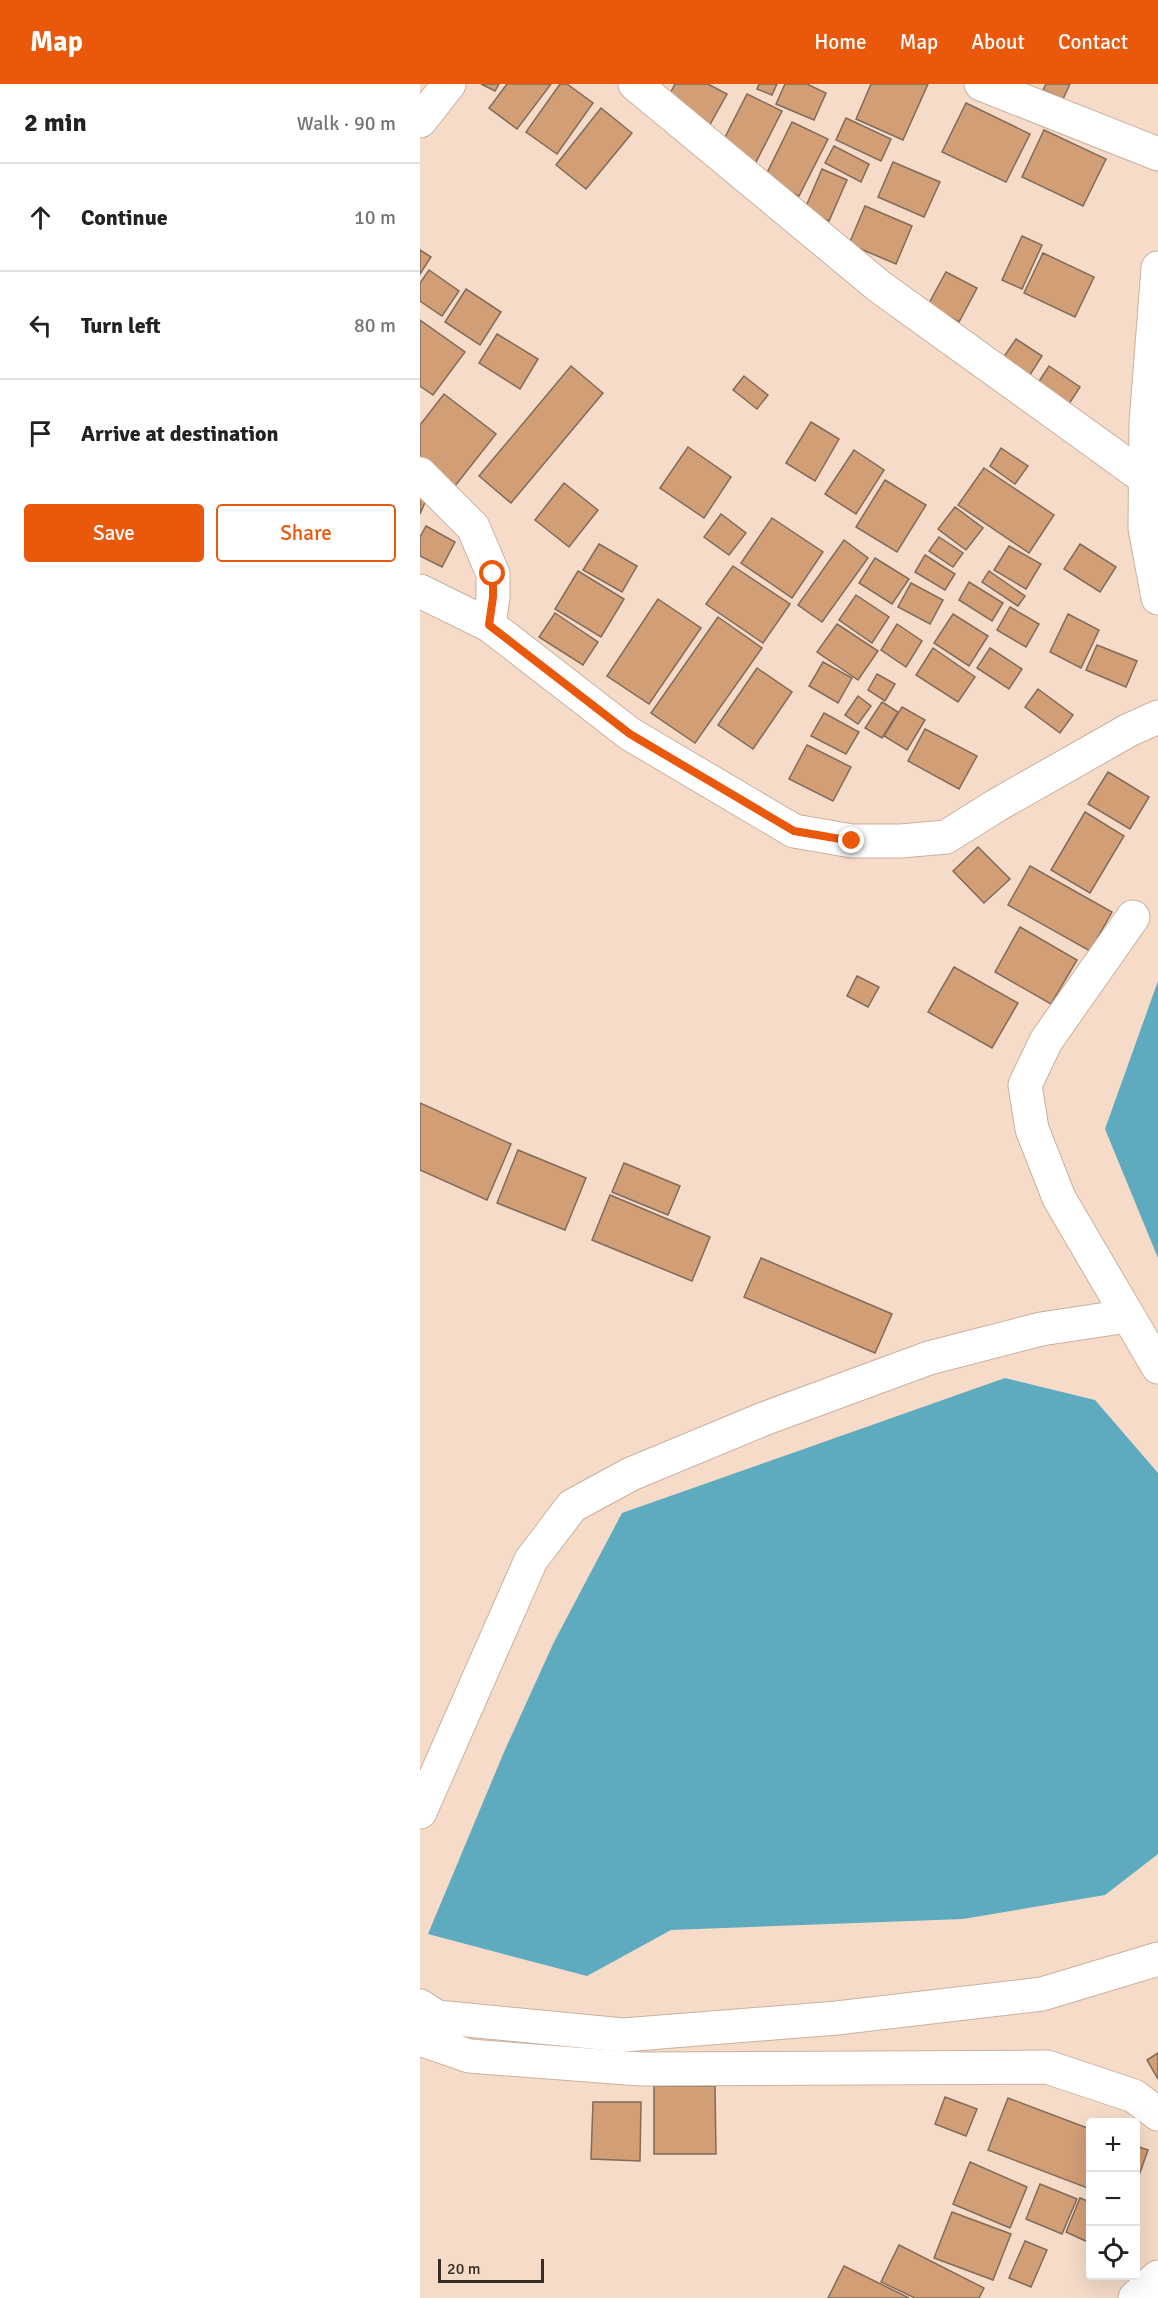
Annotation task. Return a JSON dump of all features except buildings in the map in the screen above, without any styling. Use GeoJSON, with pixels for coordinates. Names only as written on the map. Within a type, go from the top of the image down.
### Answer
{"type":"FeatureCollection","features":[{"type":"Feature","properties":{"kind":"street"},"geometry":{"type":"LineString","coordinates":[[420,121],[450,84]]}},
{"type":"Feature","properties":{"kind":"street"},"geometry":{"type":"LineString","coordinates":[[635,84],[880,287],[1145,478]]}},
{"type":"Feature","properties":{"kind":"street"},"geometry":{"type":"LineString","coordinates":[[981,84],[1158,154]]}},
{"type":"Feature","properties":{"kind":"street"},"geometry":{"type":"LineString","coordinates":[[1158,268],[1146,423],[1145,478],[1145,528],[1158,598]]}},
{"type":"Feature","properties":{"kind":"street"},"geometry":{"type":"LineString","coordinates":[[420,474],[473,527],[493,574],[489,625]]}},
{"type":"Feature","properties":{"kind":"street"},"geometry":{"type":"LineString","coordinates":[[420,591],[489,625],[641,740],[794,831],[852,841],[901,841],[946,837],[1098,747],[1158,717]]}},
{"type":"Feature","properties":{"kind":"street"},"geometry":{"type":"LineString","coordinates":[[1133,917],[1046,1041],[1025,1085],[1032,1129],[1059,1198],[1158,1367]]}},
{"type":"Feature","properties":{"kind":"street"},"geometry":{"type":"LineString","coordinates":[[420,1812],[531,1560],[572,1506],[631,1474],[724,1435],[929,1358],[1041,1329],[1127,1316]]}},
{"type":"Feature","properties":{"kind":"street"},"geometry":{"type":"LineString","coordinates":[[420,2006],[437,2017],[623,2035],[837,2018],[1042,1994],[1158,1959]]}},
{"type":"Feature","properties":{"kind":"street"},"geometry":{"type":"LineString","coordinates":[[420,2039],[469,2056],[640,2069],[1047,2067],[1134,2096],[1158,2114]]}},
{"type":"Feature","properties":{"kind":"street"},"geometry":{"type":"LineString","coordinates":[[1135,2298],[1158,2277]]}},
{"type":"Feature","properties":{"kind":"water"},"geometry":{"type":"Polygon","coordinates":[[[1158,981],[1158,1258],[1105,1129],[1158,981]]]}},
{"type":"Feature","properties":{"kind":"water"},"geometry":{"type":"Polygon","coordinates":[[[1005,1378],[1095,1400],[1158,1473],[1158,1854],[1105,1895],[963,1919],[671,1930],[587,1976],[428,1934],[504,1752],[554,1642],[622,1513],[1005,1378]]]}},
{"type":"Feature","properties":{"kind":"route"},"geometry":{"type":"LineString","coordinates":[[493,574],[489,625],[630,734],[794,831],[852,841]]}}]}
